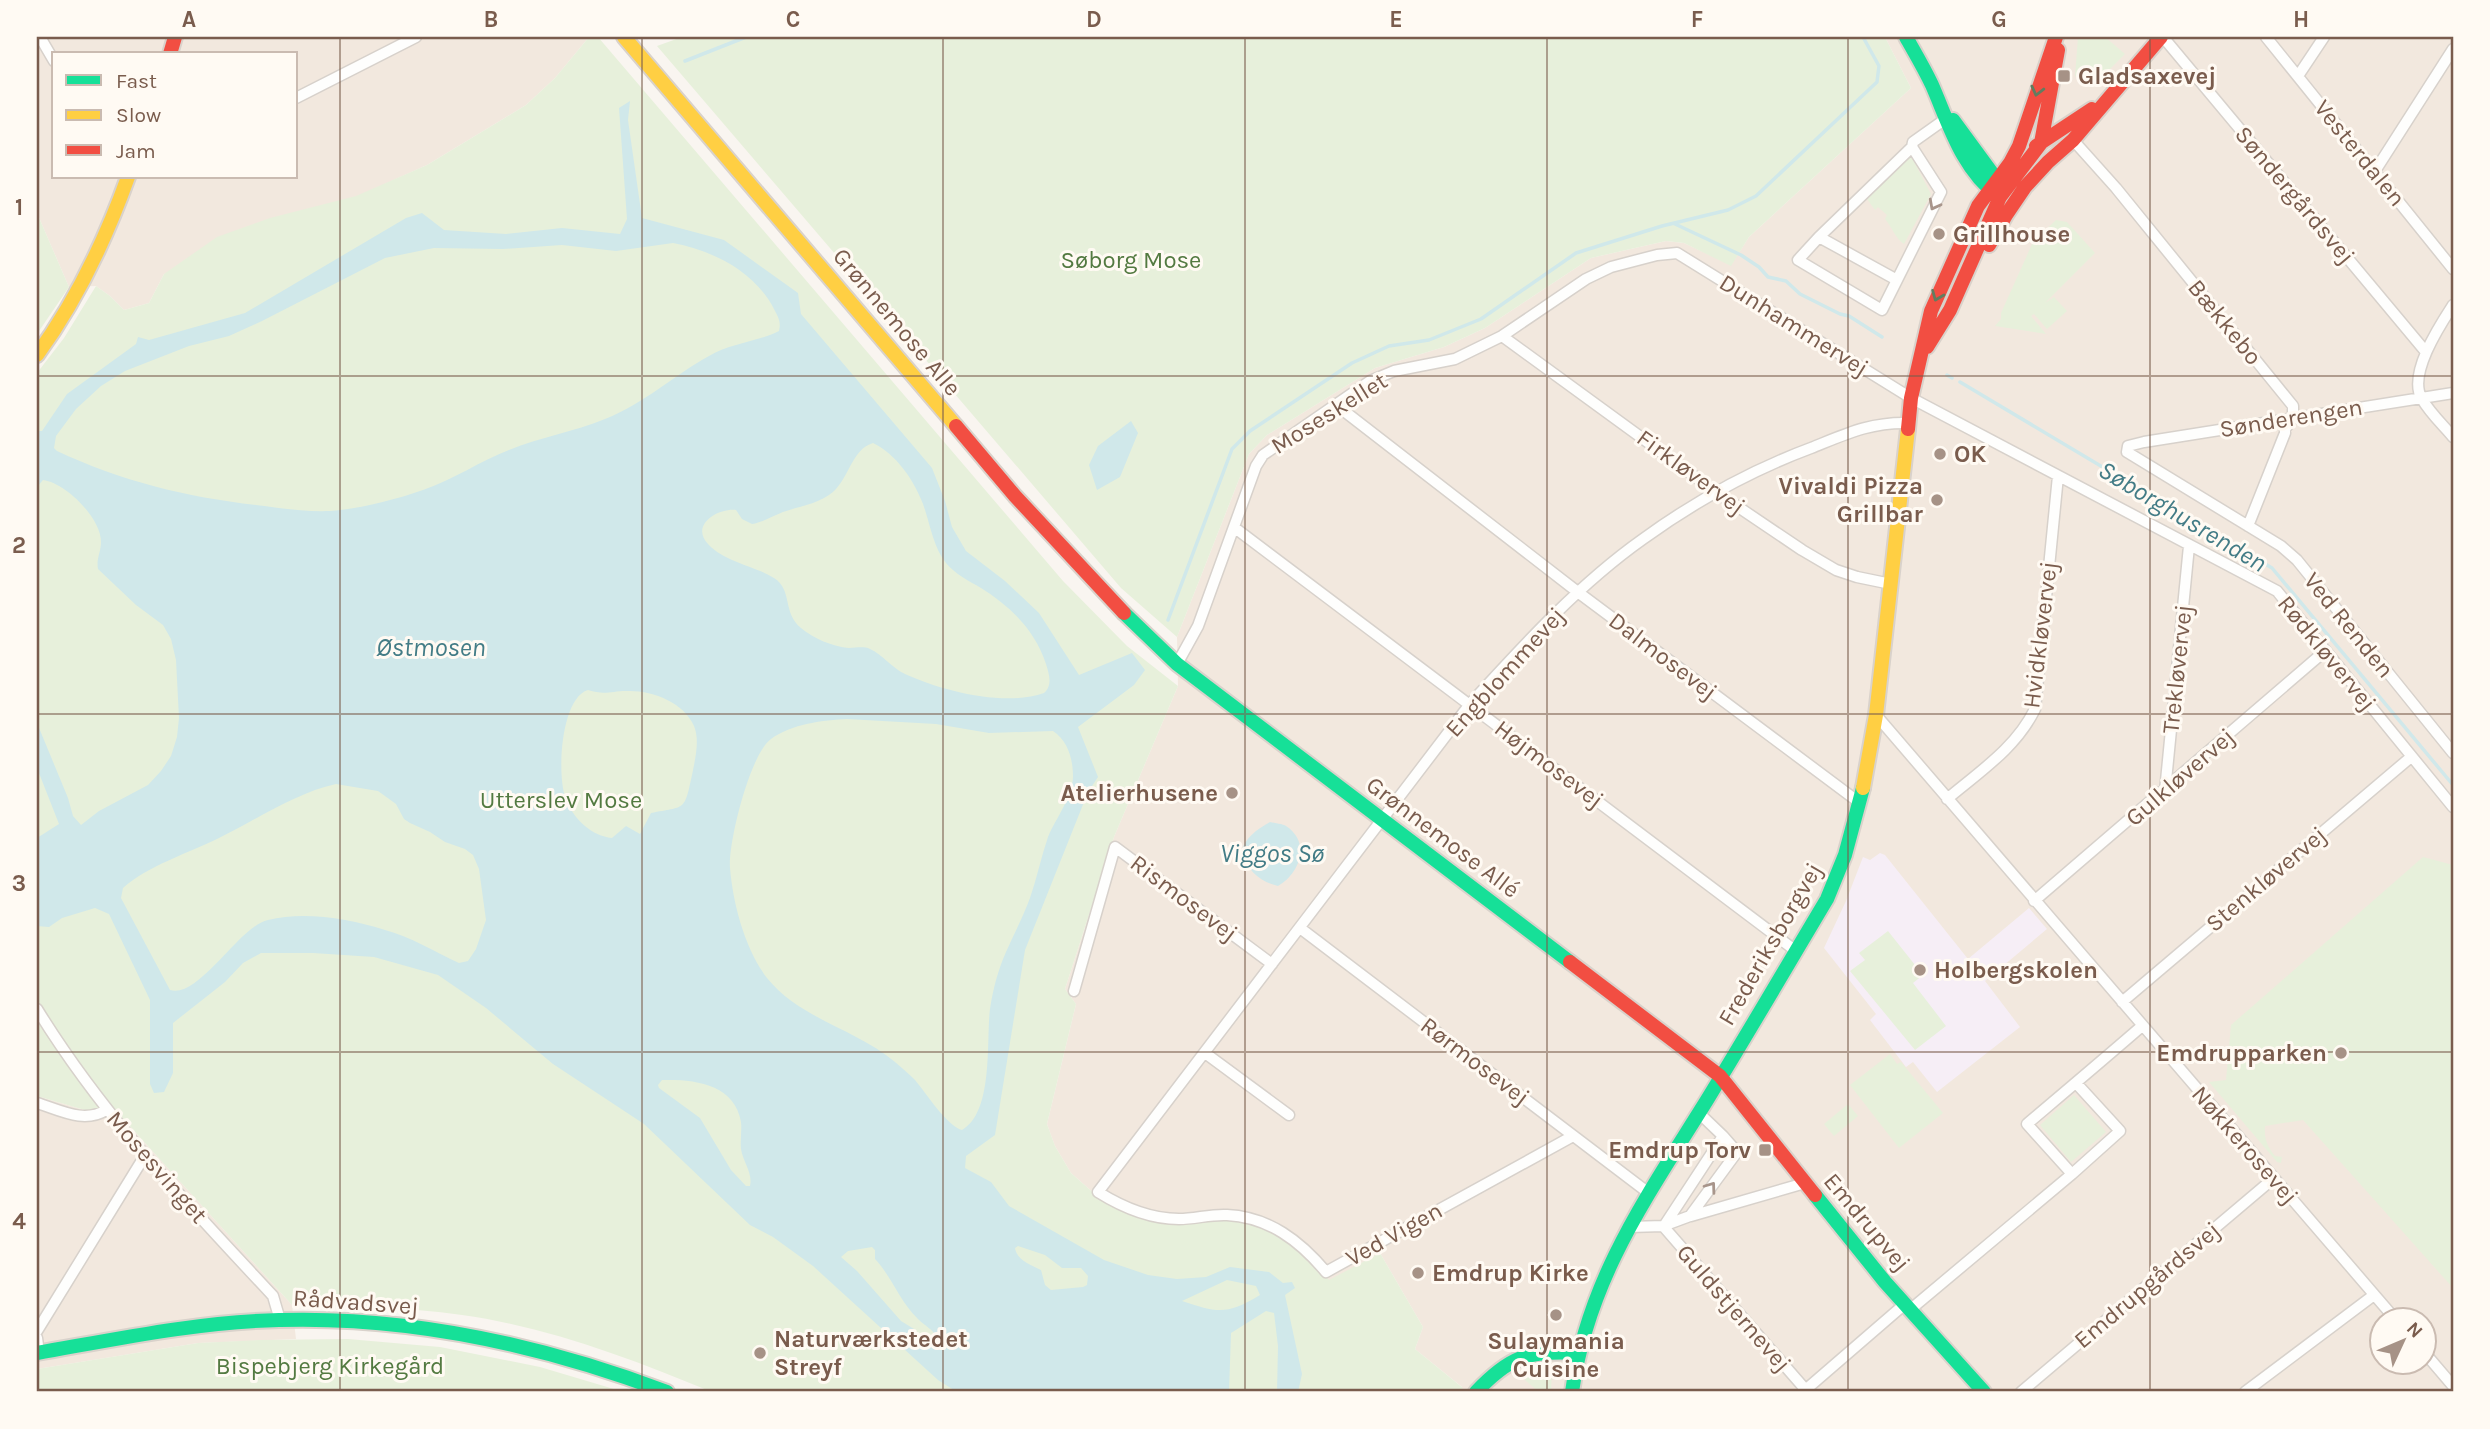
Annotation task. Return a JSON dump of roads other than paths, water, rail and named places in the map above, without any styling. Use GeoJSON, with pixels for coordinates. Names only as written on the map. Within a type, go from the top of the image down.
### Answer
{"type":"FeatureCollection","features":[{"type":"Feature","properties":{"kind":"street"},"geometry":{"type":"LineString","coordinates":[[40,37],[52,58]]}},
{"type":"Feature","properties":{"kind":"street"},"geometry":{"type":"LineString","coordinates":[[298,97],[416,37]]}},
{"type":"Feature","properties":{"kind":"street","name":"Grønnemose Alle"},"geometry":{"type":"LineString","coordinates":[[624,37],[1015,496],[1141,631]]}},
{"type":"Feature","properties":{"kind":"street"},"geometry":{"type":"LineString","coordinates":[[1906,37],[1936,96],[1999,189]]}},
{"type":"Feature","properties":{"kind":"street"},"geometry":{"type":"LineString","coordinates":[[2041,143],[2058,37]]}},
{"type":"Feature","properties":{"kind":"street","name":"Frederiksborgvej"},"geometry":{"type":"LineString","coordinates":[[2015,167],[2042,74],[2058,37]]}},
{"type":"Feature","properties":{"kind":"street"},"geometry":{"type":"LineString","coordinates":[[2015,167],[2058,152],[2073,140],[2162,37]]}},
{"type":"Feature","properties":{"kind":"street","name":"Søndergårdsvej"},"geometry":{"type":"LineString","coordinates":[[2162,37],[2426,352]]}},
{"type":"Feature","properties":{"kind":"street","name":"Vesterdalen"},"geometry":{"type":"LineString","coordinates":[[2266,37],[2453,269]]}},
{"type":"Feature","properties":{"kind":"street"},"geometry":{"type":"LineString","coordinates":[[2298,76],[2324,37]]}},
{"type":"Feature","properties":{"kind":"street"},"geometry":{"type":"LineString","coordinates":[[2375,171],[2453,49]]}},
{"type":"Feature","properties":{"kind":"street"},"geometry":{"type":"LineString","coordinates":[[1936,96],[1944,120],[1978,178],[1999,189]]}},
{"type":"Feature","properties":{"kind":"street"},"geometry":{"type":"LineString","coordinates":[[2041,143],[2108,98]]}},
{"type":"Feature","properties":{"kind":"street"},"geometry":{"type":"LineString","coordinates":[[1912,147],[1941,192],[1882,310],[1798,260],[1912,147],[1913,142],[1944,120]]}},
{"type":"Feature","properties":{"kind":"street"},"geometry":{"type":"LineString","coordinates":[[2073,140],[2077,120]]}},
{"type":"Feature","properties":{"kind":"street","name":"Bækkebo"},"geometry":{"type":"LineString","coordinates":[[2073,140],[2116,188],[2293,406],[2293,418]]}},
{"type":"Feature","properties":{"kind":"street","name":"Frederiksborgvej"},"geometry":{"type":"LineString","coordinates":[[1572,1392],[1576,1353],[1591,1308],[1630,1227],[1827,899],[1845,855],[1860,803],[1876,715],[1911,398],[1931,312],[1963,236],[2015,167],[2041,143]]}},
{"type":"Feature","properties":{"kind":"street","name":"Frederiksborgvej"},"geometry":{"type":"LineString","coordinates":[[1956,297],[1974,274],[2012,203],[2058,152]]}},
{"type":"Feature","properties":{"kind":"street"},"geometry":{"type":"LineString","coordinates":[[37,355],[69,309],[87,277],[112,222],[128,178]]}},
{"type":"Feature","properties":{"kind":"street","name":"Frederiksborgvej"},"geometry":{"type":"LineString","coordinates":[[1922,358],[1956,297],[1999,189]]}},
{"type":"Feature","properties":{"kind":"street"},"geometry":{"type":"LineString","coordinates":[[1819,237],[1897,280]]}},
{"type":"Feature","properties":{"kind":"street","name":"Moseskellet"},"geometry":{"type":"LineString","coordinates":[[1177,664],[1198,626],[1256,466],[1263,454],[1370,381],[1394,371],[1455,359],[1502,336],[1586,279],[1611,267],[1657,255],[1677,253]]}},
{"type":"Feature","properties":{"kind":"street","name":"Dunhammervej"},"geometry":{"type":"LineString","coordinates":[[1677,253],[1911,398]]}},
{"type":"Feature","properties":{"kind":"street"},"geometry":{"type":"LineString","coordinates":[[2453,304],[2426,352],[2419,381],[2420,397],[2453,437]]}},
{"type":"Feature","properties":{"kind":"street","name":"Firkløvervej"},"geometry":{"type":"LineString","coordinates":[[1502,336],[1716,492],[1829,567],[1857,577],[1891,584]]}},
{"type":"Feature","properties":{"kind":"street","name":"Sønderengen"},"geometry":{"type":"LineString","coordinates":[[2128,446],[2453,393]]}},
{"type":"Feature","properties":{"kind":"street","name":"Rødkløvervej"},"geometry":{"type":"LineString","coordinates":[[1911,398],[2277,591],[2453,807]]}},
{"type":"Feature","properties":{"kind":"street","name":"Dalmosevej"},"geometry":{"type":"LineString","coordinates":[[1335,404],[1578,593],[1860,803]]}},
{"type":"Feature","properties":{"kind":"street"},"geometry":{"type":"LineString","coordinates":[[2248,526],[2285,429],[2293,418]]}},
{"type":"Feature","properties":{"kind":"street","name":"Engblommevej"},"geometry":{"type":"LineString","coordinates":[[1098,1192],[1470,705],[1526,643],[1578,593],[1642,539],[1716,492],[1788,456],[1866,426],[1884,422],[1908,423]]}},
{"type":"Feature","properties":{"kind":"street","name":"Ved Renden"},"geometry":{"type":"LineString","coordinates":[[2128,446],[2127,452],[2248,526],[2297,560],[2453,753]]}},
{"type":"Feature","properties":{"kind":"street","name":"Hvidkløvervej"},"geometry":{"type":"LineString","coordinates":[[1947,799],[2011,745],[2035,709],[2058,476]]}},
{"type":"Feature","properties":{"kind":"street","name":"Højmosevej"},"geometry":{"type":"LineString","coordinates":[[1235,528],[1796,951]]}},
{"type":"Feature","properties":{"kind":"street","name":"Trekløvervej"},"geometry":{"type":"LineString","coordinates":[[2165,791],[2189,546]]}},
{"type":"Feature","properties":{"kind":"street","name":"Grønnemose Allé"},"geometry":{"type":"LineString","coordinates":[[1141,631],[1177,664],[1720,1076]]}},
{"type":"Feature","properties":{"kind":"street","name":"Gulkløvervej"},"geometry":{"type":"LineString","coordinates":[[2034,901],[2326,651]]}},
{"type":"Feature","properties":{"kind":"street","name":"Nøkkerosevej"},"geometry":{"type":"LineString","coordinates":[[1876,715],[2383,1306]]}},
{"type":"Feature","properties":{"kind":"street","name":"Stenkløvervej"},"geometry":{"type":"LineString","coordinates":[[2122,1002],[2411,757]]}},
{"type":"Feature","properties":{"kind":"street","name":"Rismosevej"},"geometry":{"type":"LineString","coordinates":[[1074,991],[1115,847],[1272,964]]}},
{"type":"Feature","properties":{"kind":"street","name":"Rørmosevej"},"geometry":{"type":"LineString","coordinates":[[1300,928],[1650,1194]]}},
{"type":"Feature","properties":{"kind":"street","name":"Mosesvinget"},"geometry":{"type":"LineString","coordinates":[[37,1009],[106,1111],[144,1157],[274,1296],[280,1320]]}},
{"type":"Feature","properties":{"kind":"street"},"geometry":{"type":"LineString","coordinates":[[2072,1174],[2027,1124],[2142,1026]]}},
{"type":"Feature","properties":{"kind":"street"},"geometry":{"type":"LineString","coordinates":[[1205,1053],[1289,1115]]}},
{"type":"Feature","properties":{"kind":"street","name":"Emdrupvej"},"geometry":{"type":"LineString","coordinates":[[1720,1076],[1870,1264],[1984,1392]]}},
{"type":"Feature","properties":{"kind":"street"},"geometry":{"type":"LineString","coordinates":[[1803,1391],[2072,1174],[2120,1131],[2076,1083]]}},
{"type":"Feature","properties":{"kind":"street"},"geometry":{"type":"LineString","coordinates":[[37,1103],[84,1118],[95,1117],[106,1111]]}},
{"type":"Feature","properties":{"kind":"street"},"geometry":{"type":"LineString","coordinates":[[1690,1216],[1737,1152],[1699,1113]]}},
{"type":"Feature","properties":{"kind":"street","name":"Ved Vigen"},"geometry":{"type":"LineString","coordinates":[[1098,1192],[1121,1206],[1150,1216],[1178,1219],[1225,1214],[1269,1225],[1290,1236],[1309,1252],[1326,1272],[1573,1136]]}},
{"type":"Feature","properties":{"kind":"street"},"geometry":{"type":"LineString","coordinates":[[1663,1226],[1723,1136]]}},
{"type":"Feature","properties":{"kind":"street"},"geometry":{"type":"LineString","coordinates":[[37,1331],[144,1157]]}},
{"type":"Feature","properties":{"kind":"street","name":"Emdrupgårdsvej"},"geometry":{"type":"LineString","coordinates":[[2021,1392],[2274,1178]]}},
{"type":"Feature","properties":{"kind":"street"},"geometry":{"type":"LineString","coordinates":[[1630,1227],[1663,1226],[1805,1183]]}},
{"type":"Feature","properties":{"kind":"street","name":"Guldstjernevej"},"geometry":{"type":"LineString","coordinates":[[1663,1226],[1803,1391]]}},
{"type":"Feature","properties":{"kind":"street"},"geometry":{"type":"LineString","coordinates":[[2245,1392],[2374,1295]]}},
{"type":"Feature","properties":{"kind":"street","name":"Rådvadsvej"},"geometry":{"type":"LineString","coordinates":[[38,1353],[148,1333],[232,1323],[280,1320],[388,1324],[538,1349],[625,1375],[667,1392]]}},
{"type":"Feature","properties":{"kind":"street"},"geometry":{"type":"LineString","coordinates":[[37,1338],[38,1353]]}},
{"type":"Feature","properties":{"kind":"street"},"geometry":{"type":"LineString","coordinates":[[1476,1392],[1497,1369],[1513,1359],[1532,1352],[1576,1353]]}},
{"type":"Feature","properties":{"kind":"street"},"geometry":{"type":"LineString","coordinates":[[2438,1368],[2453,1386]]}},
{"type":"Feature","properties":{"kind":"water","name":"Østmosen"},"geometry":{"type":"Polygon","coordinates":[[[630,101],[628,120],[642,218],[724,240],[798,293],[801,314],[932,468],[952,527],[966,551],[1005,581],[1039,613],[1079,675],[1132,653],[1145,670],[1134,685],[1078,727],[1098,777],[1088,792],[1025,950],[995,1135],[966,1156],[965,1168],[991,1182],[1009,1206],[1104,1260],[1148,1275],[1177,1279],[1206,1277],[1230,1267],[1269,1272],[1283,1283],[1292,1282],[1295,1288],[1285,1295],[1302,1374],[1298,1392],[1277,1392],[1278,1346],[1274,1313],[1266,1311],[1231,1333],[1229,1392],[957,1392],[938,1380],[813,1266],[773,1237],[750,1225],[644,1124],[553,1064],[486,1008],[438,975],[374,957],[261,953],[243,963],[225,982],[173,1023],[173,1073],[164,1092],[154,1093],[150,1084],[150,1000],[109,914],[95,908],[62,918],[49,927],[37,926],[37,838],[59,824],[37,768],[37,723],[73,816],[81,825],[99,811],[148,785],[161,771],[171,756],[179,718],[176,660],[171,639],[163,625],[136,605],[98,569],[101,542],[99,533],[81,503],[52,483],[43,480],[37,487],[37,431],[42,431],[67,394],[136,344],[138,337],[149,340],[245,313],[406,218],[422,213],[444,230],[506,234],[562,228],[620,234],[627,219],[619,108],[630,101]],[[673,243],[616,251],[562,245],[503,249],[434,248],[385,258],[229,336],[189,346],[125,371],[101,386],[76,409],[56,436],[54,448],[105,471],[204,497],[302,510],[353,508],[389,501],[423,490],[509,450],[605,419],[633,405],[717,352],[779,331],[778,316],[757,285],[732,265],[704,252],[673,243]],[[873,443],[860,451],[838,486],[822,499],[752,524],[742,519],[736,510],[722,512],[704,524],[703,537],[723,556],[766,574],[780,583],[795,622],[806,632],[824,641],[849,648],[868,648],[905,674],[955,691],[993,698],[1028,697],[1044,693],[1049,683],[1048,672],[1041,652],[1028,630],[1002,603],[946,563],[935,542],[919,495],[897,461],[873,443]],[[588,690],[579,696],[571,708],[563,741],[562,776],[567,802],[585,826],[605,837],[612,838],[626,826],[640,834],[651,813],[682,805],[689,787],[697,744],[694,726],[683,711],[658,696],[630,691],[605,693],[588,690]],[[828,720],[798,726],[779,734],[763,748],[755,762],[742,800],[730,856],[741,926],[759,966],[780,992],[795,1004],[863,1041],[895,1062],[915,1080],[943,1116],[962,1130],[972,1121],[984,1092],[990,1009],[998,973],[1030,898],[1048,837],[1070,793],[1073,777],[1069,751],[1053,731],[989,733],[936,724],[828,720]],[[336,784],[306,794],[156,866],[123,888],[121,898],[170,990],[181,990],[193,984],[257,925],[282,917],[327,917],[357,923],[404,937],[459,963],[468,961],[476,949],[486,920],[479,869],[473,855],[404,819],[396,804],[378,791],[336,784]],[[662,1080],[659,1088],[700,1118],[731,1170],[746,1186],[750,1186],[750,1177],[741,1149],[741,1122],[731,1099],[711,1086],[687,1081],[662,1080]],[[1018,1246],[1015,1248],[1025,1262],[1041,1270],[1045,1285],[1051,1290],[1087,1285],[1088,1276],[1081,1268],[1062,1268],[1045,1255],[1018,1246]],[[872,1247],[848,1251],[841,1257],[901,1321],[914,1329],[919,1339],[936,1342],[936,1336],[912,1312],[875,1259],[875,1250],[872,1247]],[[1227,1280],[1182,1301],[1205,1308],[1230,1309],[1260,1295],[1256,1286],[1227,1280]]]}},
{"type":"Feature","properties":{"kind":"water"},"geometry":{"type":"Polygon","coordinates":[[[1131,421],[1138,433],[1120,477],[1097,490],[1089,465],[1098,446],[1131,421]]]}},
{"type":"Feature","properties":{"kind":"water","name":"Viggos Sø"},"geometry":{"type":"Polygon","coordinates":[[[1270,822],[1285,825],[1294,833],[1300,849],[1297,866],[1278,886],[1255,874],[1241,852],[1252,834],[1270,822]]]}},
{"type":"Feature","properties":{"kind":"waterway"},"geometry":{"type":"LineString","coordinates":[[685,61],[746,37]]}},
{"type":"Feature","properties":{"kind":"waterway"},"geometry":{"type":"LineString","coordinates":[[1168,620],[1232,449],[1250,431],[1352,363],[1389,346],[1429,340],[1481,319],[1576,253],[1662,226],[1728,210],[1756,196],[1877,82],[1879,66],[1863,37]]}},
{"type":"Feature","properties":{"kind":"waterway","name":"Søborghusrenden"},"geometry":{"type":"LineString","coordinates":[[1675,224],[1741,255],[1768,277],[1786,281],[1800,294],[1849,316],[1882,337]]}},
{"type":"Feature","properties":{"kind":"waterway","name":"Søborghusrenden"},"geometry":{"type":"LineString","coordinates":[[1947,375],[1952,378]]}},
{"type":"Feature","properties":{"kind":"waterway","name":"Søborghusrenden"},"geometry":{"type":"LineString","coordinates":[[1960,382],[2272,568],[2453,785]]}},
{"type":"Feature","properties":{"kind":"place","name":"Gladsaxevej"},"geometry":{"type":"Point","coordinates":[2064,76]}},
{"type":"Feature","properties":{"kind":"place","name":"Grillhouse"},"geometry":{"type":"Point","coordinates":[1939,234]}},
{"type":"Feature","properties":{"kind":"place","name":"OK"},"geometry":{"type":"Point","coordinates":[1940,454]}},
{"type":"Feature","properties":{"kind":"place","name":"Vivaldi Pizza Grillbar"},"geometry":{"type":"Point","coordinates":[1937,500]}},
{"type":"Feature","properties":{"kind":"place","name":"Atelierhusene"},"geometry":{"type":"Point","coordinates":[1232,793]}},
{"type":"Feature","properties":{"kind":"place","name":"Holbergskolen"},"geometry":{"type":"Point","coordinates":[1920,970]}},
{"type":"Feature","properties":{"kind":"place","name":"Emdrupparken"},"geometry":{"type":"Point","coordinates":[2341,1053]}},
{"type":"Feature","properties":{"kind":"place","name":"Emdrup Torv"},"geometry":{"type":"Point","coordinates":[1765,1150]}},
{"type":"Feature","properties":{"kind":"place","name":"Emdrup Kirke"},"geometry":{"type":"Point","coordinates":[1418,1273]}},
{"type":"Feature","properties":{"kind":"place","name":"Sulaymania Cuisine"},"geometry":{"type":"Point","coordinates":[1556,1315]}},
{"type":"Feature","properties":{"kind":"place","name":"Naturværkstedet Streyf"},"geometry":{"type":"Point","coordinates":[760,1353]}},
{"type":"Feature","properties":{"kind":"park label","name":"Søborg Mose"},"geometry":{"type":"Point","coordinates":[1131,260]}},
{"type":"Feature","properties":{"kind":"park label","name":"Utterslev Mose"},"geometry":{"type":"Point","coordinates":[561,800]}},
{"type":"Feature","properties":{"kind":"park label","name":"Bispebjerg Kirkegård"},"geometry":{"type":"Point","coordinates":[330,1366]}}]}
